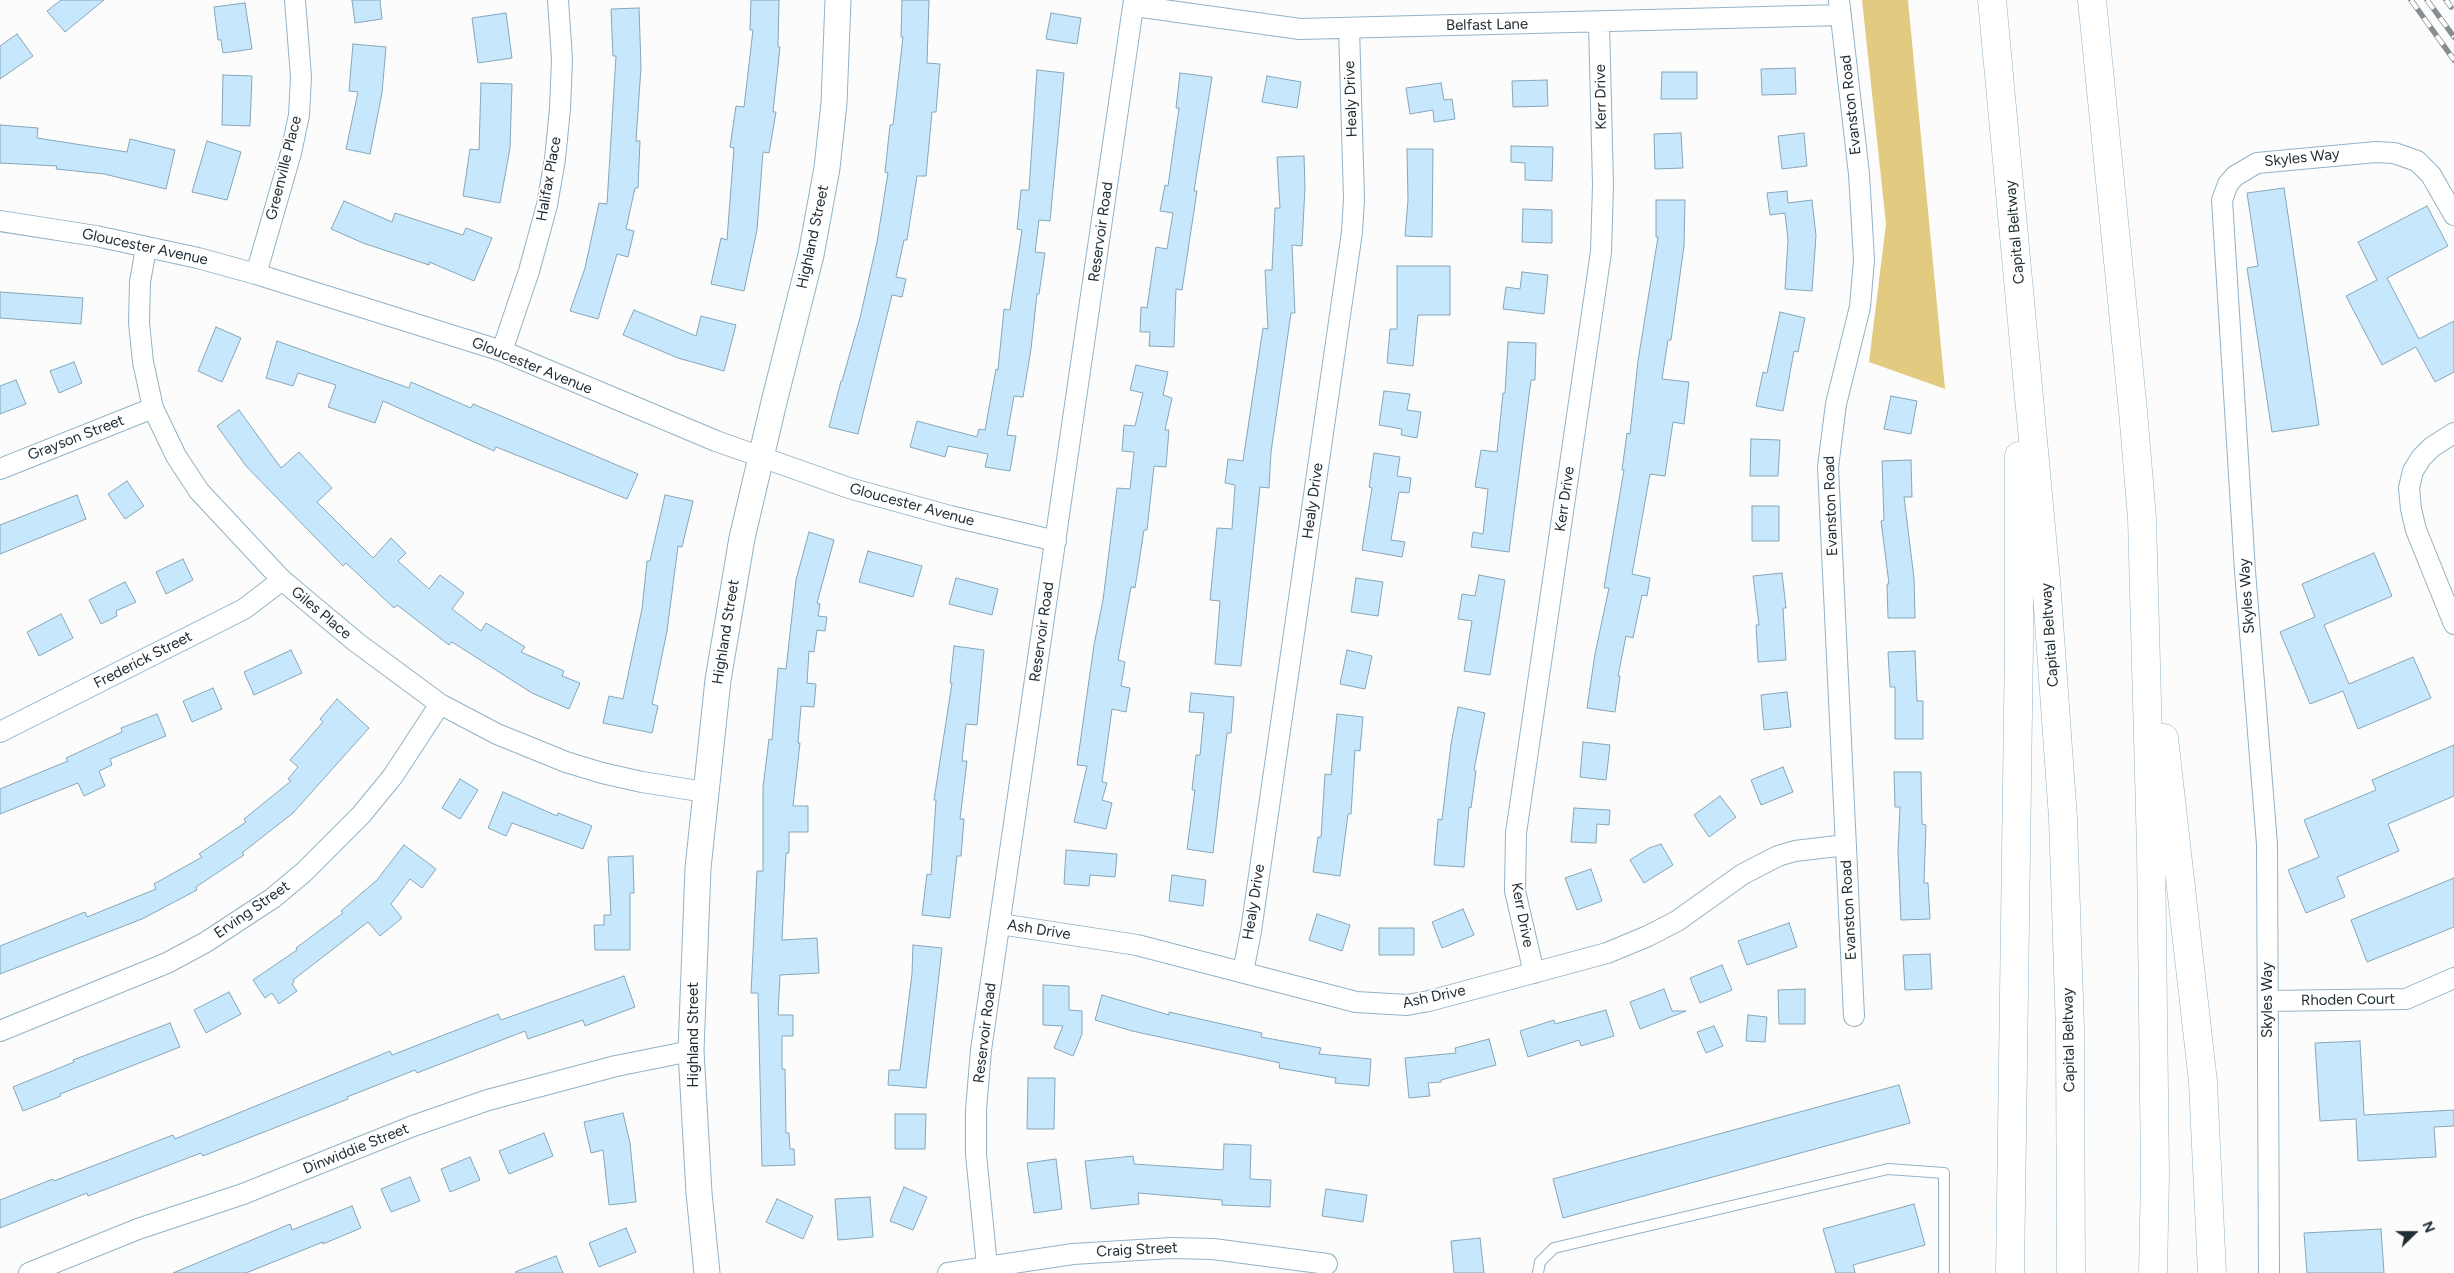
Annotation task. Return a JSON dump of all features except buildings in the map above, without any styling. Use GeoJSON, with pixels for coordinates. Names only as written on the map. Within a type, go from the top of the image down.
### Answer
{"type":"FeatureCollection","features":[{"type":"Feature","properties":{"kind":"highway","name":"Capital Beltway"},"geometry":{"type":"LineString","coordinates":[[1992,0],[2015,227],[2046,580],[2062,809],[2070,1029],[2071,1273]]}},
{"type":"Feature","properties":{"kind":"highway"},"geometry":{"type":"LineString","coordinates":[[2092,0],[2133,411],[2150,627],[2185,911],[2203,1082],[2212,1273]]}},
{"type":"Feature","properties":{"kind":"highway"},"geometry":{"type":"LineString","coordinates":[[2010,1273],[2019,643],[2020,433],[2015,227]]}},
{"type":"Feature","properties":{"kind":"highway"},"geometry":{"type":"LineString","coordinates":[[2142,518],[2151,848],[2155,1174],[2153,1273]]}},
{"type":"Feature","properties":{"kind":"street","name":"Greenville Place"},"geometry":{"type":"LineString","coordinates":[[256,274],[291,152],[299,115],[302,77],[295,0]]}},
{"type":"Feature","properties":{"kind":"street","name":"Halifax Place"},"geometry":{"type":"LineString","coordinates":[[502,351],[529,270],[546,205],[555,159],[562,59],[558,0]]}},
{"type":"Feature","properties":{"kind":"street","name":"Highland Street"},"geometry":{"type":"LineString","coordinates":[[707,1273],[699,1193],[691,1051],[695,918],[705,792],[718,680],[742,538],[811,256],[827,168],[834,103],[838,0]]}},
{"type":"Feature","properties":{"kind":"street","name":"Belfast Lane"},"geometry":{"type":"LineString","coordinates":[[1134,3],[1300,29],[1599,22],[1840,8]]}},
{"type":"Feature","properties":{"kind":"street","name":"Reservoir Road"},"geometry":{"type":"LineString","coordinates":[[987,1266],[976,1154],[976,1110],[981,1050],[1134,3]]}},
{"type":"Feature","properties":{"kind":"street","name":"Evanston Road"},"geometry":{"type":"LineString","coordinates":[[1840,8],[1859,174],[1864,260],[1860,307],[1836,404],[1828,467],[1854,1016]]}},
{"type":"Feature","properties":{"kind":"street","name":"Kerr Drive"},"geometry":{"type":"LineString","coordinates":[[1534,973],[1516,891],[1516,833],[1601,252],[1603,185],[1599,22]]}},
{"type":"Feature","properties":{"kind":"street","name":"Healy Drive"},"geometry":{"type":"LineString","coordinates":[[1242,972],[1252,922],[1352,232],[1354,199],[1350,28]]}},
{"type":"Feature","properties":{"kind":"street","name":"Skyles Way"},"geometry":{"type":"LineString","coordinates":[[2269,1273],[2267,844],[2245,571],[2222,200],[2228,184],[2235,176],[2258,162],[2376,152],[2405,155],[2417,161],[2430,174],[2454,215]]}},
{"type":"Feature","properties":{"kind":"street","name":"Gloucester Avenue"},"geometry":{"type":"LineString","coordinates":[[0,221],[96,236],[198,258],[256,274],[502,351],[716,441],[858,490],[950,516],[1056,541]]}},
{"type":"Feature","properties":{"kind":"street","name":"Giles Place"},"geometry":{"type":"LineString","coordinates":[[146,248],[140,282],[139,323],[142,362],[153,408],[176,456],[199,490],[282,580],[356,642],[440,704],[498,734],[566,762],[642,782],[705,792]]}},
{"type":"Feature","properties":{"kind":"street","name":"Grayson Street"},"geometry":{"type":"LineString","coordinates":[[0,468],[153,408]]}},
{"type":"Feature","properties":{"kind":"street"},"geometry":{"type":"LineString","coordinates":[[2454,433],[2432,447],[2421,458],[2413,471],[2409,488],[2410,509],[2416,530],[2454,624]]}},
{"type":"Feature","properties":{"kind":"street","name":"Frederick Street"},"geometry":{"type":"LineString","coordinates":[[0,732],[244,609],[282,580]]}},
{"type":"Feature","properties":{"kind":"street","name":"Erving Street"},"geometry":{"type":"LineString","coordinates":[[0,1031],[167,963],[206,942],[273,898],[304,872],[361,815],[393,776],[440,704]]}},
{"type":"Feature","properties":{"kind":"street","name":"Ash Drive"},"geometry":{"type":"LineString","coordinates":[[1000,924],[1137,945],[1356,1002],[1390,1005],[1429,1001],[1607,953],[1648,936],[1704,903],[1743,874],[1778,856],[1795,851],[1846,845]]}},
{"type":"Feature","properties":{"kind":"street","name":"Rhoden Court"},"geometry":{"type":"LineString","coordinates":[[2268,1001],[2406,998],[2454,978]]}},
{"type":"Feature","properties":{"kind":"street","name":"Dinwiddie Street"},"geometry":{"type":"LineString","coordinates":[[29,1273],[138,1229],[243,1194],[413,1126],[488,1100],[616,1066],[691,1051]]}},
{"type":"Feature","properties":{"kind":"street","name":"Craig Street"},"geometry":{"type":"LineString","coordinates":[[948,1273],[1073,1254],[1172,1248],[1213,1249],[1327,1264]]}},
{"type":"Feature","properties":{"kind":"lane"},"geometry":{"type":"LineString","coordinates":[[1538,1273],[1540,1262],[1554,1248],[1888,1169],[1944,1173],[1944,1273]]}},
{"type":"Feature","properties":{"kind":"shaded area"},"geometry":{"type":"Polygon","coordinates":[[[1862,0],[1908,0],[1945,389],[1869,362],[1886,224],[1862,0]]]}},
{"type":"Feature","properties":{"kind":"railway"},"geometry":{"type":"LineString","coordinates":[[2411,0],[2454,60]]}},
{"type":"Feature","properties":{"kind":"railway"},"geometry":{"type":"LineString","coordinates":[[2427,0],[2454,37]]}},
{"type":"Feature","properties":{"kind":"railway"},"geometry":{"type":"LineString","coordinates":[[2446,0],[2451,7]]}}]}
